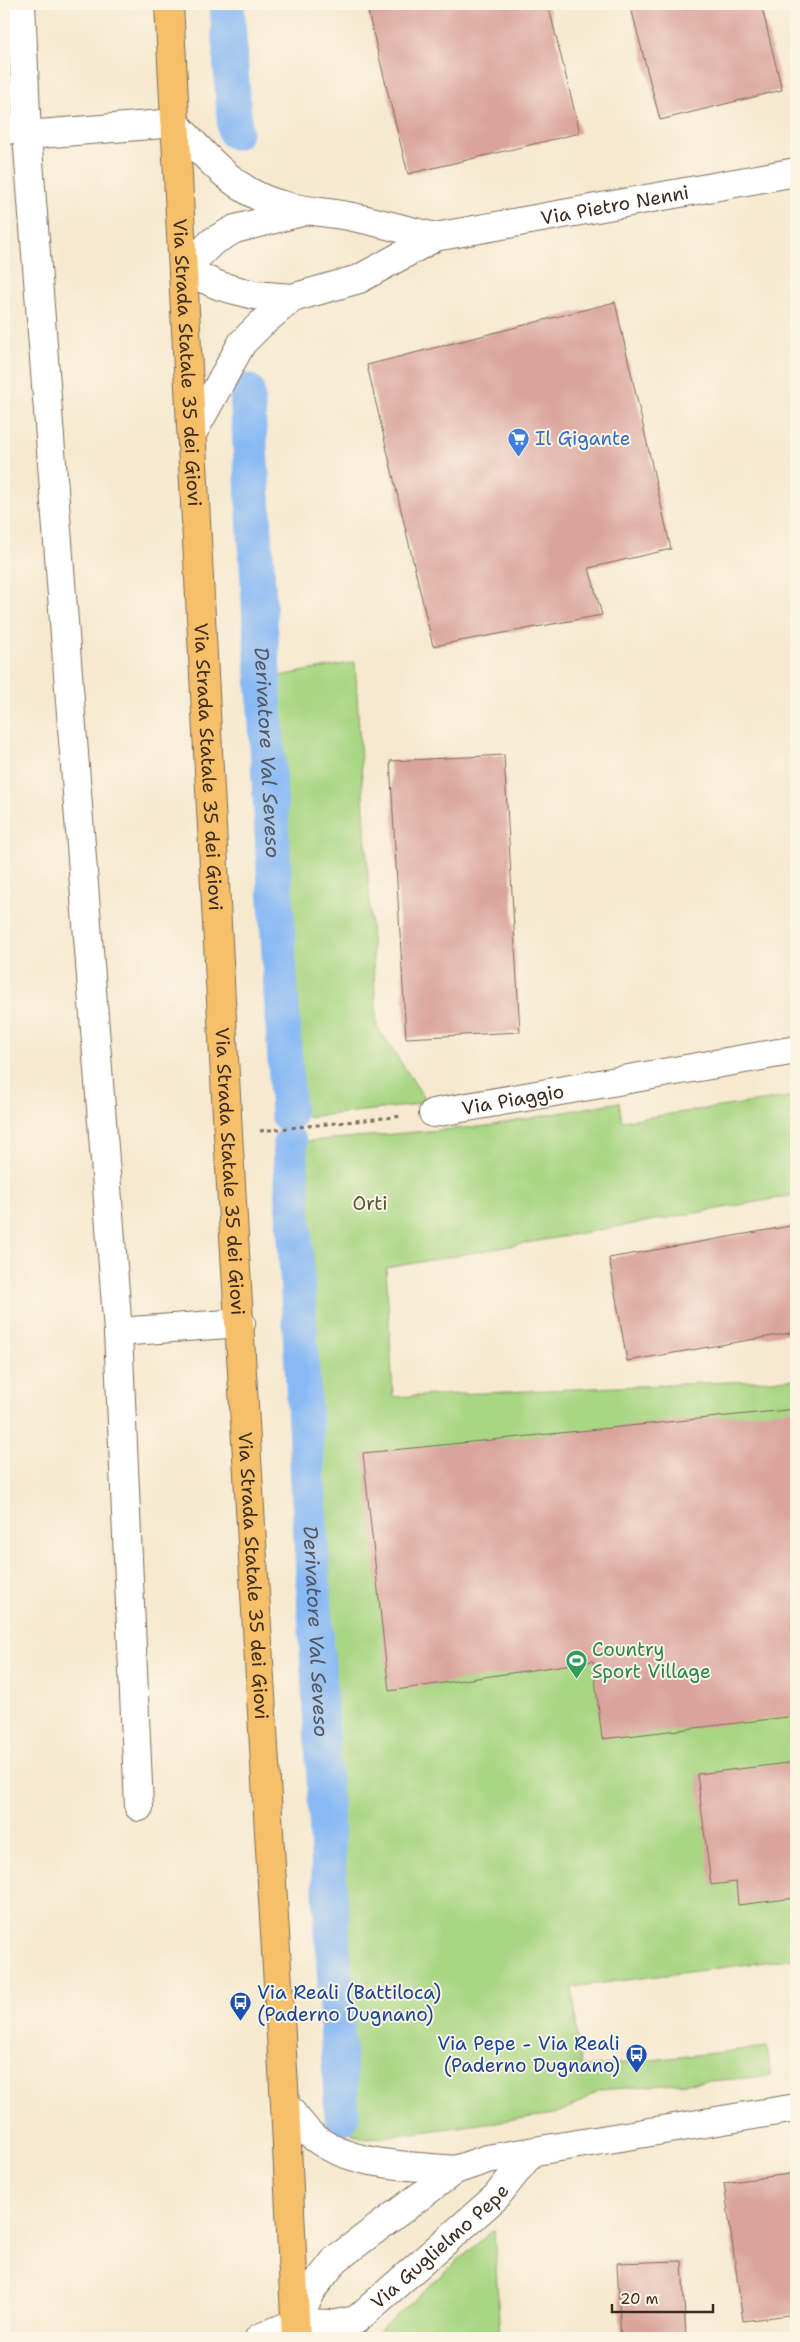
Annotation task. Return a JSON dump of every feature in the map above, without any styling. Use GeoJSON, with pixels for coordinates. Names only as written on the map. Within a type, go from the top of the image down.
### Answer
{"type":"FeatureCollection","features":[{"type":"Feature","properties":{"kind":"main road","name":"Via Strada Statale 35 dei Giovi"},"geometry":{"type":"LineString","coordinates":[[169,4],[228,1134],[241,1323],[296,2331]]}},
{"type":"Feature","properties":{"kind":"street"},"geometry":{"type":"LineString","coordinates":[[21,4],[19,130],[118,1332],[140,1808]]}},
{"type":"Feature","properties":{"kind":"street"},"geometry":{"type":"LineString","coordinates":[[19,130],[175,123]]}},
{"type":"Feature","properties":{"kind":"street","name":"Via Pietro Nenni"},"geometry":{"type":"LineString","coordinates":[[175,123],[232,180],[252,193],[275,204],[306,211],[343,216],[435,237]]}},
{"type":"Feature","properties":{"kind":"street","name":"Via Pietro Nenni"},"geometry":{"type":"LineString","coordinates":[[306,211],[235,229],[212,242],[184,270],[220,286],[254,295],[292,298],[360,279],[435,237],[796,172]]}},
{"type":"Feature","properties":{"kind":"street","name":"Via Pietro Nenni"},"geometry":{"type":"LineString","coordinates":[[192,434],[242,343],[292,298]]}},
{"type":"Feature","properties":{"kind":"street","name":"Via Piaggio"},"geometry":{"type":"LineString","coordinates":[[433,1113],[796,1050]]}},
{"type":"Feature","properties":{"kind":"street"},"geometry":{"type":"LineString","coordinates":[[118,1332],[241,1323]]}},
{"type":"Feature","properties":{"kind":"street","name":"Via Guglielmo Pepe"},"geometry":{"type":"LineString","coordinates":[[285,2104],[311,2134],[336,2149],[368,2161],[455,2170]]}},
{"type":"Feature","properties":{"kind":"street","name":"Via Guglielmo Pepe"},"geometry":{"type":"LineString","coordinates":[[296,2331],[314,2287],[336,2259],[455,2170],[487,2159],[530,2154],[796,2108]]}},
{"type":"Feature","properties":{"kind":"street","name":"Via Guglielmo Pepe"},"geometry":{"type":"LineString","coordinates":[[296,2331],[356,2320],[496,2197],[530,2154]]}},
{"type":"Feature","properties":{"kind":"street"},"geometry":{"type":"LineString","coordinates":[[259,2338],[296,2331]]}},
{"type":"Feature","properties":{"kind":"path"},"geometry":{"type":"LineString","coordinates":[[228,1134],[433,1113]]}},
{"type":"Feature","properties":{"kind":"green space"},"geometry":{"type":"Polygon","coordinates":[[[355,662],[377,1027],[426,1100],[409,1106],[298,1118],[274,677],[355,662]]]}},
{"type":"Feature","properties":{"kind":"green space","name":"Country Sport Village"},"geometry":{"type":"Polygon","coordinates":[[[796,1096],[796,1195],[386,1268],[393,1397],[796,1379],[796,1958],[572,1987],[581,2068],[767,2047],[771,2076],[600,2090],[567,2109],[554,2114],[383,2137],[362,2138],[348,2131],[298,1142],[488,1126],[619,1102],[622,1121],[796,1096]]]}},
{"type":"Feature","properties":{"kind":"green space"},"geometry":{"type":"Polygon","coordinates":[[[494,2229],[500,2338],[371,2338],[494,2229]]]}},
{"type":"Feature","properties":{"kind":"building"},"geometry":{"type":"Polygon","coordinates":[[[366,4],[548,4],[580,133],[408,174],[366,4]]]}},
{"type":"Feature","properties":{"kind":"building"},"geometry":{"type":"Polygon","coordinates":[[[630,4],[761,4],[782,90],[660,120],[630,4]]]}},
{"type":"Feature","properties":{"kind":"building","name":"Il Gigante"},"geometry":{"type":"Polygon","coordinates":[[[615,302],[671,549],[589,568],[602,615],[433,646],[367,365],[615,302]]]}},
{"type":"Feature","properties":{"kind":"building"},"geometry":{"type":"Polygon","coordinates":[[[504,755],[520,1032],[406,1038],[390,761],[504,755]]]}},
{"type":"Feature","properties":{"kind":"building"},"geometry":{"type":"Polygon","coordinates":[[[796,1225],[796,1332],[627,1361],[609,1258],[796,1225]]]}},
{"type":"Feature","properties":{"kind":"building"},"geometry":{"type":"Polygon","coordinates":[[[796,1409],[796,1716],[602,1739],[593,1661],[389,1691],[363,1453],[796,1409]]]}},
{"type":"Feature","properties":{"kind":"building"},"geometry":{"type":"Polygon","coordinates":[[[796,1762],[796,1898],[738,1905],[736,1882],[711,1885],[697,1774],[796,1762]]]}},
{"type":"Feature","properties":{"kind":"building"},"geometry":{"type":"Polygon","coordinates":[[[796,2173],[796,2314],[743,2321],[724,2183],[796,2173]]]}},
{"type":"Feature","properties":{"kind":"building"},"geometry":{"type":"Polygon","coordinates":[[[682,2261],[686,2338],[621,2338],[617,2263],[682,2261]]]}},
{"type":"Feature","properties":{"kind":"waterway","name":"Derivatore Val Seveso"},"geometry":{"type":"LineString","coordinates":[[227,4],[235,132]]}},
{"type":"Feature","properties":{"kind":"waterway","name":"Derivatore Val Seveso"},"geometry":{"type":"LineString","coordinates":[[247,391],[288,1115]]}},
{"type":"Feature","properties":{"kind":"waterway","name":"Derivatore Val Seveso"},"geometry":{"type":"LineString","coordinates":[[290,1144],[342,2117]]}},
{"type":"Feature","properties":{"kind":"place","name":"Il Gigante"},"geometry":{"type":"Point","coordinates":[519,457]}},
{"type":"Feature","properties":{"kind":"place","name":"Country Sport Village"},"geometry":{"type":"Point","coordinates":[576,1679]}},
{"type":"Feature","properties":{"kind":"place","name":"Via Reali (Battiloca) (Paderno Dugnano)"},"geometry":{"type":"Point","coordinates":[241,2022]}},
{"type":"Feature","properties":{"kind":"place","name":"Via Pepe - Via Reali (Paderno Dugnano)"},"geometry":{"type":"Point","coordinates":[636,2073]}},
{"type":"Feature","properties":{"kind":"park label","name":"Orti"},"geometry":{"type":"Point","coordinates":[370,1203]}}]}
